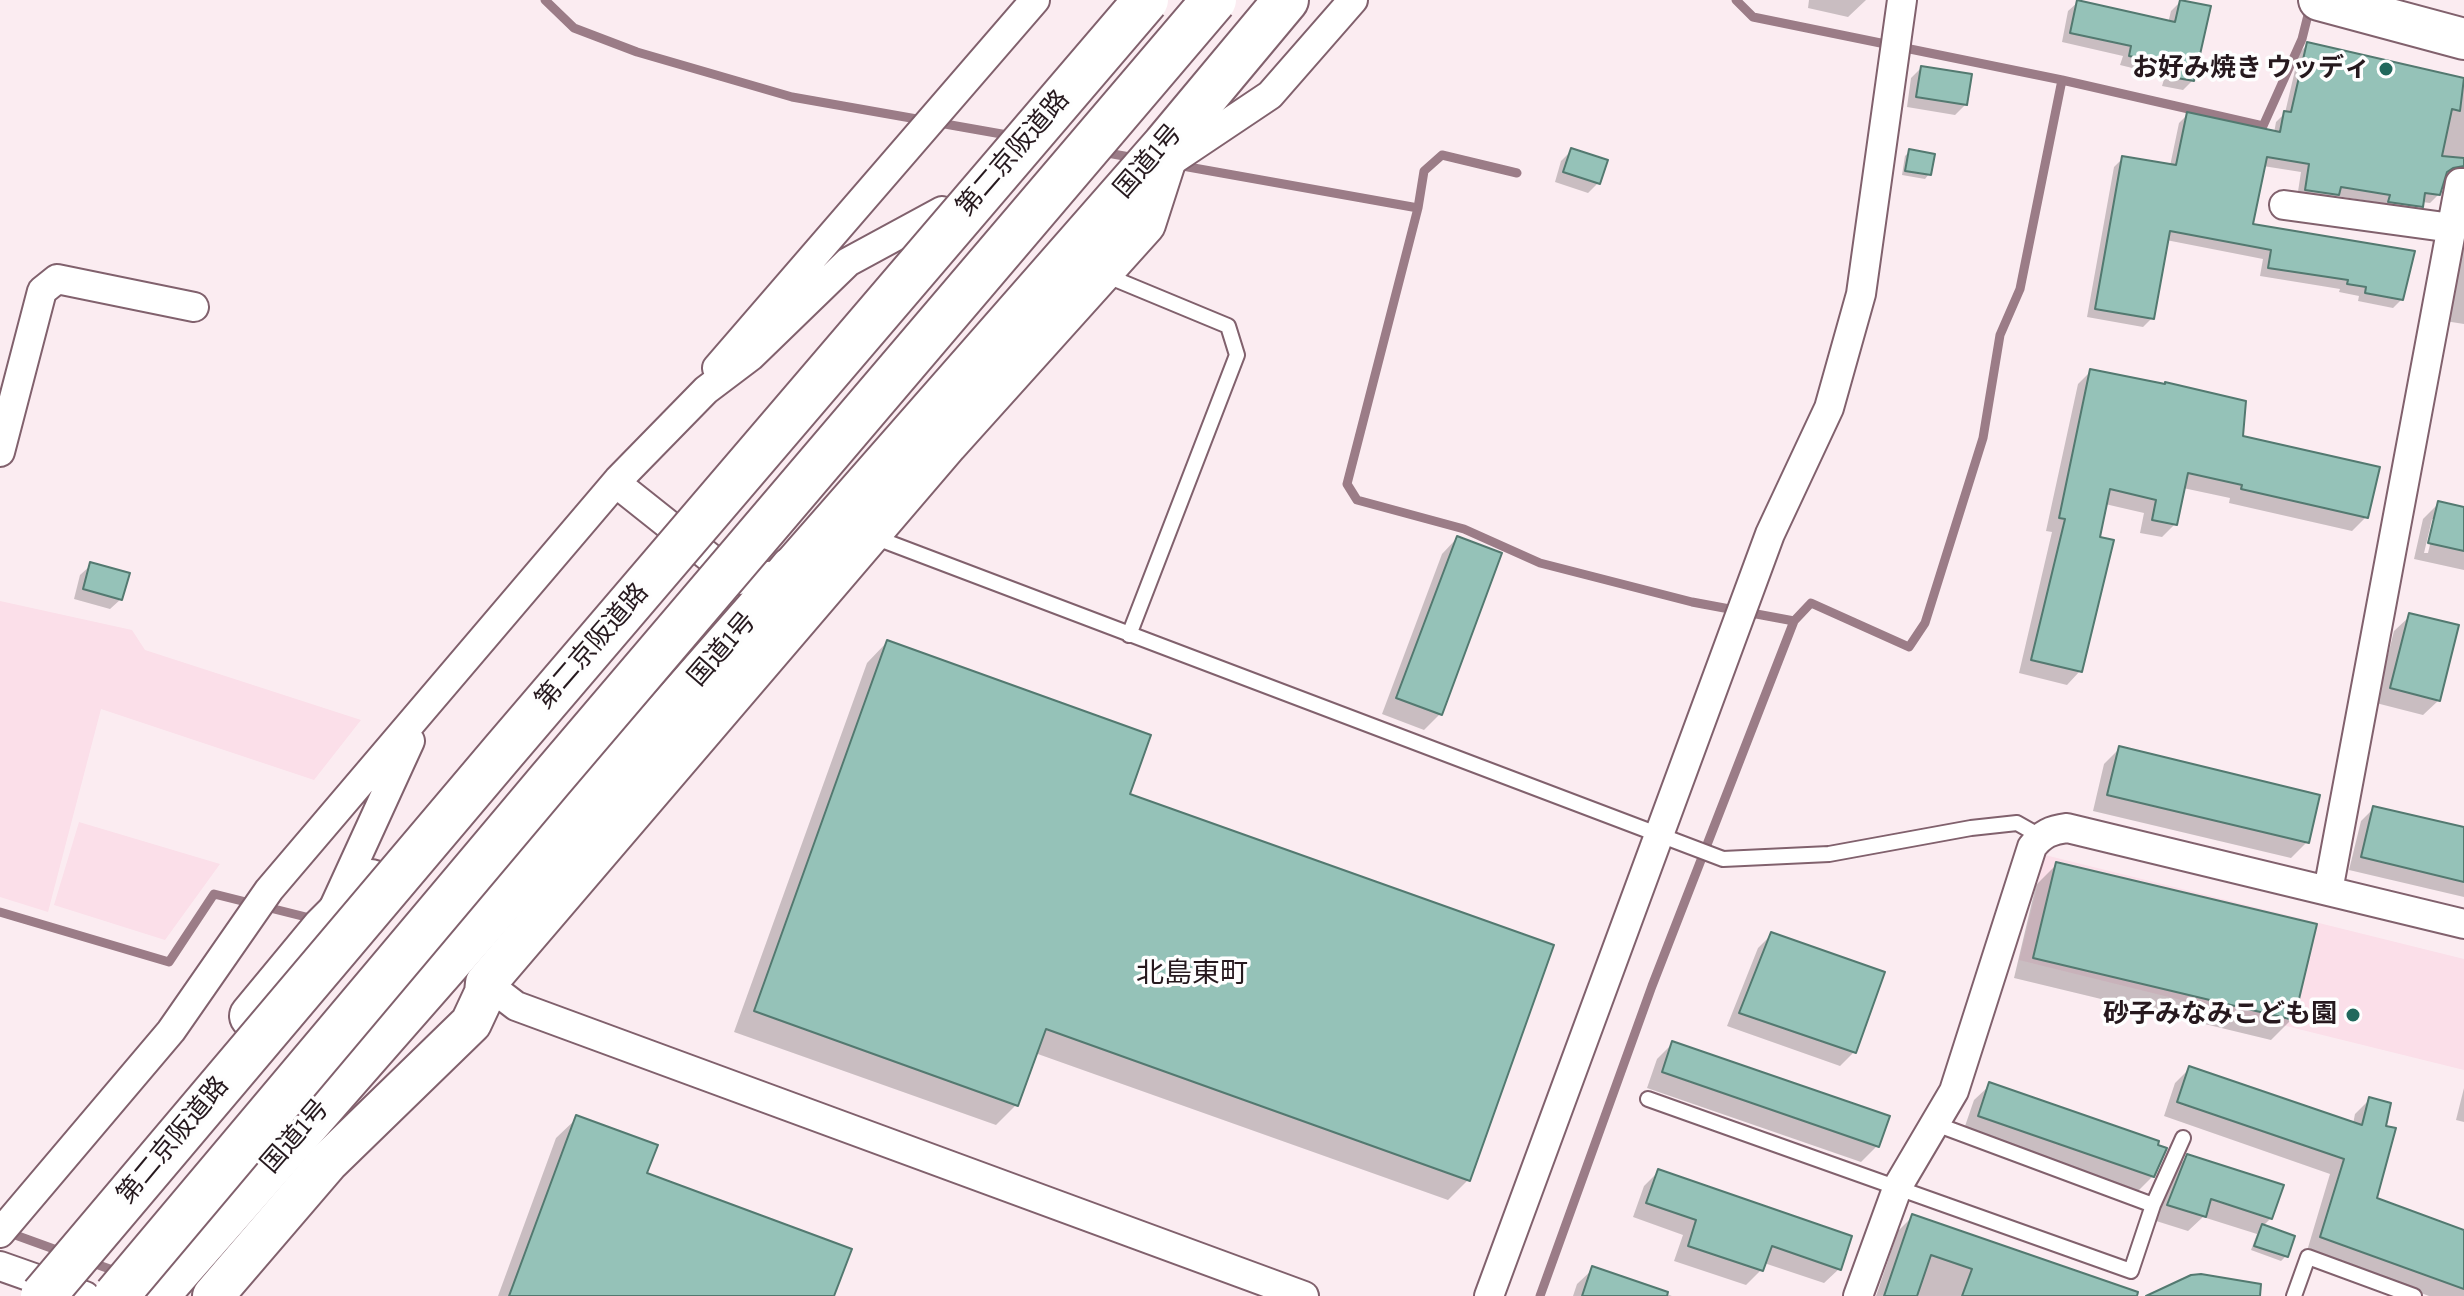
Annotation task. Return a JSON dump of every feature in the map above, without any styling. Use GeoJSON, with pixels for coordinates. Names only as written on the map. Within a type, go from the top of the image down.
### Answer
{"type":"FeatureCollection","features":[{"type":"Feature","properties":{"kind":"highway"},"geometry":{"type":"LineString","coordinates":[[36,1273],[324,929],[493,759],[942,211],[1125,0]]}},
{"type":"Feature","properties":{"kind":"highway","name":"第二京阪道路"},"geometry":{"type":"LineString","coordinates":[[36,1273],[503,752],[1146,0]]}},
{"type":"Feature","properties":{"kind":"highway","name":"第二京阪道路"},"geometry":{"type":"LineString","coordinates":[[116,1296],[570,756],[1214,0]]}},
{"type":"Feature","properties":{"kind":"highway","name":"国道1号"},"geometry":{"type":"LineString","coordinates":[[166,1284],[420,995],[932,436],[1286,0]]}},
{"type":"Feature","properties":{"kind":"street"},"geometry":{"type":"LineString","coordinates":[[706,390],[714,372],[752,326],[1035,0]]}},
{"type":"Feature","properties":{"kind":"street"},"geometry":{"type":"LineString","coordinates":[[213,1296],[328,1162],[471,1023],[485,988],[868,534],[932,436],[1100,274],[1145,224],[1160,155],[1270,95],[1353,0]]}},
{"type":"Feature","properties":{"kind":"street"},"geometry":{"type":"LineString","coordinates":[[1489,1296],[1770,534],[1829,408],[1861,294],[1902,0]]}},
{"type":"Feature","properties":{"kind":"street"},"geometry":{"type":"LineString","coordinates":[[2319,0],[2464,39]]}},
{"type":"Feature","properties":{"kind":"street"},"geometry":{"type":"LineString","coordinates":[[2328,891],[2460,183],[2464,183]]}},
{"type":"Feature","properties":{"kind":"street"},"geometry":{"type":"LineString","coordinates":[[2284,205],[2452,228]]}},
{"type":"Feature","properties":{"kind":"street"},"geometry":{"type":"LineString","coordinates":[[0,1233],[171,1031],[265,897],[616,483],[706,390],[751,356],[848,262],[942,211]]}},
{"type":"Feature","properties":{"kind":"street"},"geometry":{"type":"LineString","coordinates":[[0,452],[42,291],[57,279],[194,307]]}},
{"type":"Feature","properties":{"kind":"street"},"geometry":{"type":"LineString","coordinates":[[616,483],[738,580],[777,575],[875,447],[904,421],[932,436]]}},
{"type":"Feature","properties":{"kind":"street"},"geometry":{"type":"LineString","coordinates":[[324,929],[423,713]]}},
{"type":"Feature","properties":{"kind":"street"},"geometry":{"type":"LineString","coordinates":[[1858,1296],[1898,1186],[1954,1091],[2032,847],[2040,836],[2067,828],[2464,924]]}},
{"type":"Feature","properties":{"kind":"street"},"geometry":{"type":"LineString","coordinates":[[420,995],[437,1001],[485,988],[516,1006],[1304,1296]]}},
{"type":"Feature","properties":{"kind":"street"},"geometry":{"type":"LineString","coordinates":[[36,1273],[85,1296]]}},
{"type":"Feature","properties":{"kind":"lane"},"geometry":{"type":"LineString","coordinates":[[1100,274],[1228,326],[1237,355],[1129,635]]}},
{"type":"Feature","properties":{"kind":"lane"},"geometry":{"type":"LineString","coordinates":[[868,534],[1723,859],[1829,854],[1971,828],[2017,823],[2040,836]]}},
{"type":"Feature","properties":{"kind":"lane"},"geometry":{"type":"LineString","coordinates":[[1648,1099],[2131,1271],[2153,1205],[2183,1138]]}},
{"type":"Feature","properties":{"kind":"lane"},"geometry":{"type":"LineString","coordinates":[[1933,1123],[2153,1205]]}},
{"type":"Feature","properties":{"kind":"lane"},"geometry":{"type":"LineString","coordinates":[[2294,1296],[2308,1257],[2414,1296]]}},
{"type":"Feature","properties":{"kind":"shaded area"},"geometry":{"type":"Polygon","coordinates":[[[0,601],[132,630],[145,650],[361,720],[314,780],[101,709],[48,912],[0,897],[0,601]]]}},
{"type":"Feature","properties":{"kind":"shaded area"},"geometry":{"type":"Polygon","coordinates":[[[79,822],[220,864],[165,940],[54,905],[79,822]]]}},
{"type":"Feature","properties":{"kind":"shaded area","name":"砂子みなみこども園"},"geometry":{"type":"Polygon","coordinates":[[[2045,855],[2464,959],[2464,1070],[2019,960],[2045,855]]]}},
{"type":"Feature","properties":{"kind":"building"},"geometry":{"type":"Polygon","coordinates":[[[2077,0],[2175,22],[2180,0],[2211,6],[2194,81],[2171,77],[2173,66],[2129,56],[2131,46],[2070,33],[2077,0]]]}},
{"type":"Feature","properties":{"kind":"building"},"geometry":{"type":"Polygon","coordinates":[[[2307,42],[2464,78],[2460,111],[2452,109],[2442,156],[2464,158],[2464,166],[2447,172],[2440,195],[2425,193],[2423,207],[2388,202],[2390,195],[2341,187],[2339,195],[2305,190],[2309,164],[2267,157],[2253,224],[2415,251],[2403,300],[2365,293],[2366,287],[2347,284],[2348,280],[2268,268],[2271,250],[2170,231],[2154,319],[2095,309],[2122,156],[2176,165],[2187,112],[2280,132],[2284,111],[2291,112],[2307,42]]]}},
{"type":"Feature","properties":{"kind":"building"},"geometry":{"type":"Polygon","coordinates":[[[1921,66],[1972,74],[1967,105],[1916,97],[1921,66]]]}},
{"type":"Feature","properties":{"kind":"building"},"geometry":{"type":"Polygon","coordinates":[[[1571,148],[1608,160],[1600,184],[1563,172],[1571,148]]]}},
{"type":"Feature","properties":{"kind":"building"},"geometry":{"type":"Polygon","coordinates":[[[1909,149],[1935,154],[1931,175],[1905,171],[1909,149]]]}},
{"type":"Feature","properties":{"kind":"building"},"geometry":{"type":"Polygon","coordinates":[[[2090,369],[2246,401],[2243,436],[2380,467],[2368,518],[2241,489],[2242,485],[2188,473],[2177,525],[2152,520],[2156,500],[2110,489],[2100,537],[2114,540],[2082,672],[2031,660],[2065,519],[2059,518],[2090,369]]]}},
{"type":"Feature","properties":{"kind":"building"},"geometry":{"type":"Polygon","coordinates":[[[2438,501],[2464,507],[2464,551],[2428,543],[2438,501]]]}},
{"type":"Feature","properties":{"kind":"building"},"geometry":{"type":"Polygon","coordinates":[[[1457,536],[1502,553],[1442,715],[1396,698],[1457,536]]]}},
{"type":"Feature","properties":{"kind":"building"},"geometry":{"type":"Polygon","coordinates":[[[90,562],[130,573],[122,600],[83,589],[90,562]]]}},
{"type":"Feature","properties":{"kind":"building"},"geometry":{"type":"Polygon","coordinates":[[[2409,613],[2459,625],[2440,701],[2390,688],[2409,613]]]}},
{"type":"Feature","properties":{"kind":"building"},"geometry":{"type":"Polygon","coordinates":[[[887,640],[1151,735],[1130,794],[1554,945],[1470,1181],[1046,1029],[1018,1106],[754,1011],[887,640]]]}},
{"type":"Feature","properties":{"kind":"building"},"geometry":{"type":"Polygon","coordinates":[[[2119,746],[2320,795],[2309,843],[2107,795],[2119,746]]]}},
{"type":"Feature","properties":{"kind":"building"},"geometry":{"type":"Polygon","coordinates":[[[2373,806],[2464,827],[2464,882],[2361,857],[2373,806]]]}},
{"type":"Feature","properties":{"kind":"building"},"geometry":{"type":"Polygon","coordinates":[[[2056,862],[2317,924],[2294,1020],[2033,958],[2056,862]]]}},
{"type":"Feature","properties":{"kind":"building"},"geometry":{"type":"Polygon","coordinates":[[[1771,932],[1885,972],[1856,1053],[1739,1013],[1771,932]]]}},
{"type":"Feature","properties":{"kind":"building"},"geometry":{"type":"Polygon","coordinates":[[[1672,1041],[1890,1116],[1879,1147],[1662,1072],[1672,1041]]]}},
{"type":"Feature","properties":{"kind":"building"},"geometry":{"type":"Polygon","coordinates":[[[2189,1066],[2362,1125],[2369,1097],[2391,1103],[2386,1126],[2396,1128],[2377,1198],[2464,1230],[2464,1289],[2320,1237],[2344,1159],[2177,1102],[2189,1066]]]}},
{"type":"Feature","properties":{"kind":"building"},"geometry":{"type":"Polygon","coordinates":[[[1989,1082],[2159,1141],[2158,1145],[2167,1148],[2154,1177],[1978,1116],[1989,1082]]]}},
{"type":"Feature","properties":{"kind":"building"},"geometry":{"type":"Polygon","coordinates":[[[576,1115],[658,1145],[647,1173],[852,1249],[834,1296],[509,1296],[576,1115]]]}},
{"type":"Feature","properties":{"kind":"building"},"geometry":{"type":"Polygon","coordinates":[[[2187,1154],[2284,1185],[2272,1219],[2211,1199],[2206,1217],[2167,1205],[2187,1154]]]}},
{"type":"Feature","properties":{"kind":"building"},"geometry":{"type":"Polygon","coordinates":[[[1658,1169],[1852,1236],[1841,1270],[1772,1246],[1763,1271],[1688,1246],[1696,1220],[1646,1203],[1658,1169]]]}},
{"type":"Feature","properties":{"kind":"building"},"geometry":{"type":"Polygon","coordinates":[[[1912,1214],[2138,1292],[2137,1296],[1962,1296],[1972,1269],[1931,1255],[1917,1296],[1884,1296],[1912,1214]]]}},
{"type":"Feature","properties":{"kind":"building"},"geometry":{"type":"Polygon","coordinates":[[[2262,1224],[2295,1236],[2288,1257],[2254,1246],[2262,1224]]]}},
{"type":"Feature","properties":{"kind":"building"},"geometry":{"type":"Polygon","coordinates":[[[1592,1266],[1668,1292],[1667,1296],[1582,1296],[1592,1266]]]}},
{"type":"Feature","properties":{"kind":"building"},"geometry":{"type":"Polygon","coordinates":[[[2191,1275],[2261,1284],[2260,1296],[2146,1296],[2191,1275]]]}},
{"type":"Feature","properties":{"kind":"waterway"},"geometry":{"type":"LineString","coordinates":[[545,0],[574,28],[637,52],[792,97],[1013,136]]}},
{"type":"Feature","properties":{"kind":"waterway"},"geometry":{"type":"LineString","coordinates":[[1736,0],[1753,17],[2062,80],[2263,126],[2302,39],[2310,7]]}},
{"type":"Feature","properties":{"kind":"waterway"},"geometry":{"type":"LineString","coordinates":[[1540,1296],[1652,986],[1794,621],[1811,603],[1909,647],[1925,623],[1983,438],[2000,335],[2020,289],[2062,80]]}},
{"type":"Feature","properties":{"kind":"waterway"},"geometry":{"type":"LineString","coordinates":[[1102,152],[1135,158]]}},
{"type":"Feature","properties":{"kind":"waterway"},"geometry":{"type":"LineString","coordinates":[[1517,173],[1442,155],[1424,171],[1418,208],[1347,484],[1357,500],[1464,529],[1540,563],[1692,602],[1794,621]]}},
{"type":"Feature","properties":{"kind":"waterway"},"geometry":{"type":"LineString","coordinates":[[1177,165],[1418,208]]}},
{"type":"Feature","properties":{"kind":"waterway"},"geometry":{"type":"LineString","coordinates":[[0,912],[169,962],[214,894],[318,920]]}},
{"type":"Feature","properties":{"kind":"waterway"},"geometry":{"type":"LineString","coordinates":[[7,1232],[65,1253]]}},
{"type":"Feature","properties":{"kind":"waterway"},"geometry":{"type":"LineString","coordinates":[[90,1262],[121,1273]]}},
{"type":"Feature","properties":{"kind":"place","name":"お好み焼き ウッディ"},"geometry":{"type":"Point","coordinates":[2386,69]}},
{"type":"Feature","properties":{"kind":"place","name":"砂子みなみこども園"},"geometry":{"type":"Point","coordinates":[2353,1015]}},
{"type":"Feature","properties":{"kind":"district","name":"北島東町"},"geometry":{"type":"Point","coordinates":[1192,975]}}]}
